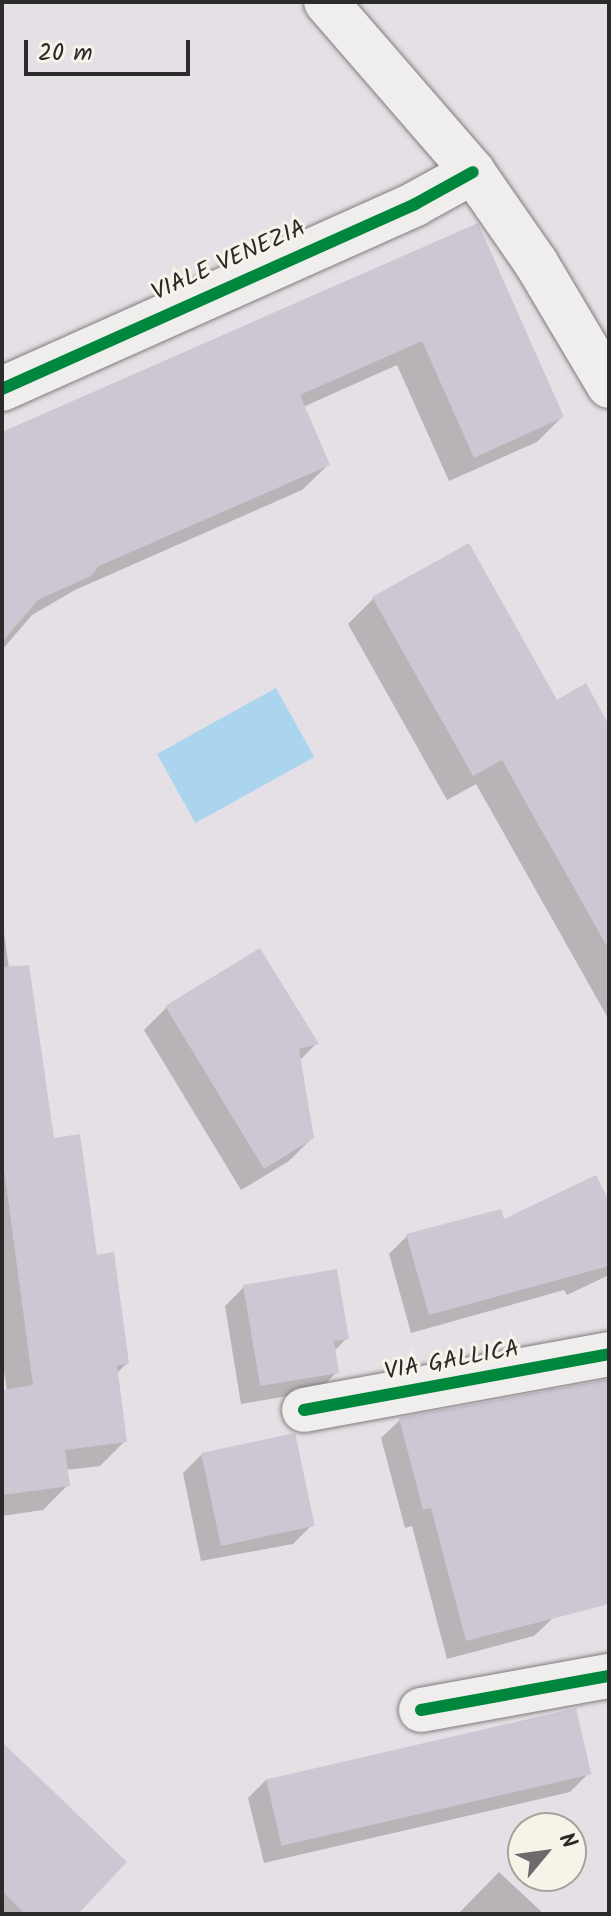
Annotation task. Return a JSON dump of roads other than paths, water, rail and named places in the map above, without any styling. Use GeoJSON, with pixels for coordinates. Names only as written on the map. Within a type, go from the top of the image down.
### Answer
{"type":"FeatureCollection","features":[{"type":"Feature","properties":{"kind":"street"},"geometry":{"type":"LineString","coordinates":[[326,2],[473,172],[536,263],[609,386]]}},
{"type":"Feature","properties":{"kind":"street","name":"VIALE VENEZIA"},"geometry":{"type":"LineString","coordinates":[[2,389],[415,204],[473,172]]}},
{"type":"Feature","properties":{"kind":"street","name":"VIA GALLICA"},"geometry":{"type":"LineString","coordinates":[[304,1410],[609,1354]]}},
{"type":"Feature","properties":{"kind":"street"},"geometry":{"type":"LineString","coordinates":[[421,1710],[609,1676]]}},
{"type":"Feature","properties":{"kind":"water"},"geometry":{"type":"Polygon","coordinates":[[[276,688],[314,757],[195,823],[157,754],[276,688]]]}}]}
